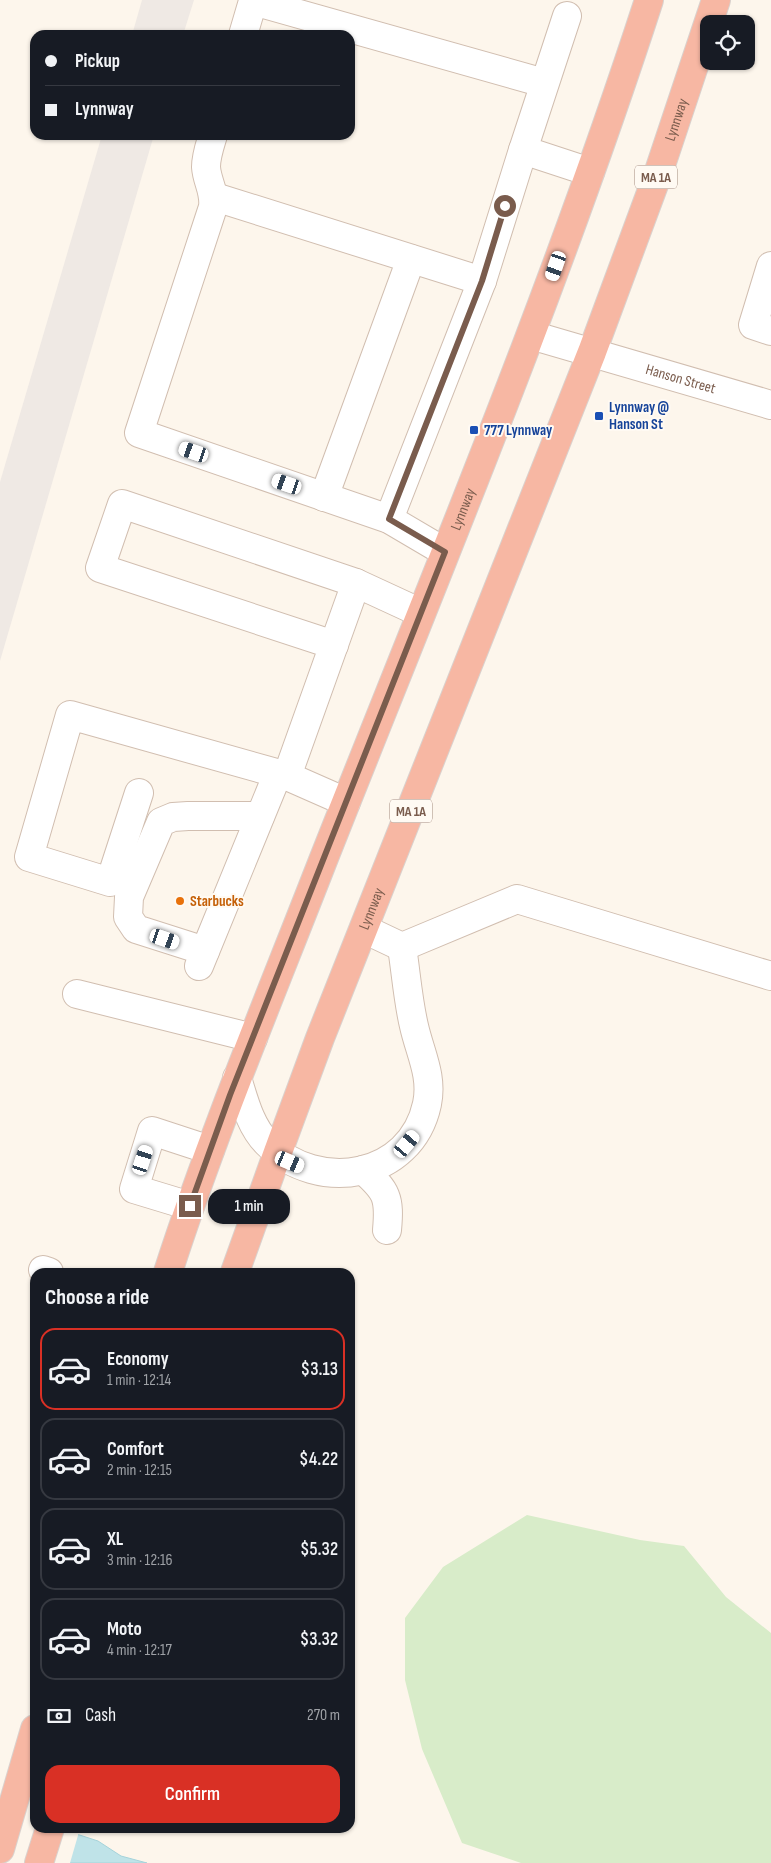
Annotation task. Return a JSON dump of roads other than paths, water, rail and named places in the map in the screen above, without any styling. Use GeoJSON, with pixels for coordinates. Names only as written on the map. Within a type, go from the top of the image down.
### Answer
{"type":"FeatureCollection","features":[{"type":"Feature","properties":{"kind":"highway","name":"Lynnway"},"geometry":{"type":"LineString","coordinates":[[169,1268],[237,1078],[531,334],[590,172],[649,0]]}},
{"type":"Feature","properties":{"kind":"highway","name":"Lynnway"},"geometry":{"type":"LineString","coordinates":[[237,1268],[320,1038],[592,352],[659,171],[716,0]]}},
{"type":"Feature","properties":{"kind":"highway"},"geometry":{"type":"LineString","coordinates":[[0,1849],[30,1746]]}},
{"type":"Feature","properties":{"kind":"highway"},"geometry":{"type":"LineString","coordinates":[[39,1863],[48,1833]]}},
{"type":"Feature","properties":{"kind":"street"},"geometry":{"type":"LineString","coordinates":[[244,30],[253,1],[544,83]]}},
{"type":"Feature","properties":{"kind":"street"},"geometry":{"type":"LineString","coordinates":[[389,519],[482,281],[567,16]]}},
{"type":"Feature","properties":{"kind":"street"},"geometry":{"type":"LineString","coordinates":[[212,140],[207,155],[206,168],[215,197],[213,207],[138,433],[389,519],[445,552]]}},
{"type":"Feature","properties":{"kind":"street"},"geometry":{"type":"LineString","coordinates":[[523,150],[590,172]]}},
{"type":"Feature","properties":{"kind":"street"},"geometry":{"type":"LineString","coordinates":[[215,197],[482,281]]}},
{"type":"Feature","properties":{"kind":"street"},"geometry":{"type":"LineString","coordinates":[[324,497],[411,259]]}},
{"type":"Feature","properties":{"kind":"street"},"geometry":{"type":"LineString","coordinates":[[771,266],[753,325],[771,330]]}},
{"type":"Feature","properties":{"kind":"street"},"geometry":{"type":"LineString","coordinates":[[531,334],[592,352]]}},
{"type":"Feature","properties":{"kind":"street","name":"Hanson Street"},"geometry":{"type":"LineString","coordinates":[[592,352],[771,405]]}},
{"type":"Feature","properties":{"kind":"street"},"geometry":{"type":"LineString","coordinates":[[334,645],[100,568],[122,504],[356,583],[421,613]]}},
{"type":"Feature","properties":{"kind":"street"},"geometry":{"type":"LineString","coordinates":[[260,816],[188,816],[173,817],[161,822],[129,897],[128,918],[136,929],[201,959],[260,816],[282,775],[334,645],[356,583]]}},
{"type":"Feature","properties":{"kind":"street"},"geometry":{"type":"LineString","coordinates":[[139,792],[110,882],[29,857],[70,715],[282,775],[346,802]]}},
{"type":"Feature","properties":{"kind":"street"},"geometry":{"type":"LineString","coordinates":[[364,929],[402,947],[518,899],[771,976]]}},
{"type":"Feature","properties":{"kind":"street"},"geometry":{"type":"LineString","coordinates":[[237,1078],[249,1114],[256,1127],[266,1142],[290,1162],[320,1172],[352,1173],[381,1164],[407,1144],[416,1133],[424,1118],[429,1091],[428,1077],[414,1026],[402,947]]}},
{"type":"Feature","properties":{"kind":"street"},"geometry":{"type":"LineString","coordinates":[[77,994],[253,1038]]}},
{"type":"Feature","properties":{"kind":"street"},"geometry":{"type":"LineString","coordinates":[[190,1206],[134,1189],[152,1131],[210,1150]]}},
{"type":"Feature","properties":{"kind":"street"},"geometry":{"type":"LineString","coordinates":[[364,1170],[381,1185],[384,1192],[389,1207],[387,1230]]}},
{"type":"Feature","properties":{"kind":"water"},"geometry":{"type":"Polygon","coordinates":[[[30,1833],[73,1833],[98,1841],[121,1856],[147,1863],[0,1863],[30,1833]]]}},
{"type":"Feature","properties":{"kind":"place","name":"Lynnway @ Hanson St"},"geometry":{"type":"Point","coordinates":[599,416]}},
{"type":"Feature","properties":{"kind":"place","name":"777 Lynnway"},"geometry":{"type":"Point","coordinates":[474,430]}},
{"type":"Feature","properties":{"kind":"place","name":"Starbucks"},"geometry":{"type":"Point","coordinates":[180,901]}}]}
